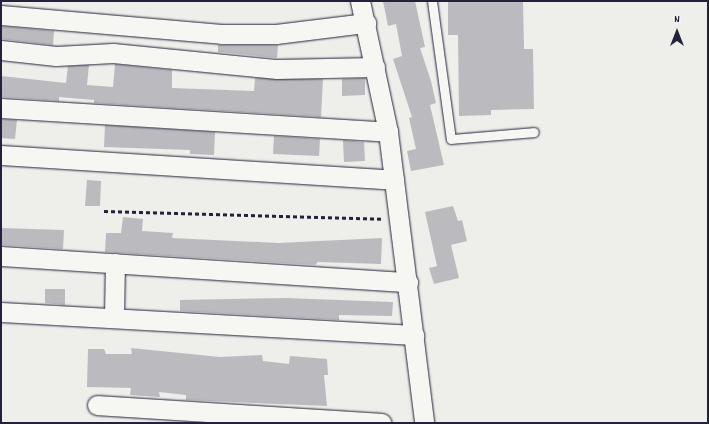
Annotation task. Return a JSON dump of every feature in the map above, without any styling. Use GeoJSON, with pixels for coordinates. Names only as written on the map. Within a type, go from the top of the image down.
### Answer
{"type":"FeatureCollection","features":[{"type":"Feature","properties":{"kind":"street"},"geometry":{"type":"LineString","coordinates":[[360,1],[388,132],[408,282],[424,423]]}},
{"type":"Feature","properties":{"kind":"street"},"geometry":{"type":"LineString","coordinates":[[1,15],[221,34],[276,34],[366,24]]}},
{"type":"Feature","properties":{"kind":"street"},"geometry":{"type":"LineString","coordinates":[[1,50],[56,56],[113,53],[277,69],[375,67]]}},
{"type":"Feature","properties":{"kind":"street"},"geometry":{"type":"LineString","coordinates":[[1,108],[388,132]]}},
{"type":"Feature","properties":{"kind":"street"},"geometry":{"type":"LineString","coordinates":[[1,156],[394,180]]}},
{"type":"Feature","properties":{"kind":"street"},"geometry":{"type":"LineString","coordinates":[[1,256],[408,282]]}},
{"type":"Feature","properties":{"kind":"street"},"geometry":{"type":"LineString","coordinates":[[114,318],[115,263]]}},
{"type":"Feature","properties":{"kind":"street"},"geometry":{"type":"LineString","coordinates":[[1,312],[414,335]]}},
{"type":"Feature","properties":{"kind":"street"},"geometry":{"type":"LineString","coordinates":[[97,405],[381,423]]}},
{"type":"Feature","properties":{"kind":"lane"},"geometry":{"type":"LineString","coordinates":[[432,1],[451,140],[534,132]]}},
{"type":"Feature","properties":{"kind":"path"},"geometry":{"type":"LineString","coordinates":[[104,211],[400,220]]}},
{"type":"Feature","properties":{"kind":"building"},"geometry":{"type":"Polygon","coordinates":[[[383,1],[415,1],[425,47],[420,48],[431,81],[436,103],[430,105],[444,165],[411,171],[407,151],[416,149],[409,118],[412,117],[393,59],[402,56],[396,24],[388,26],[383,1]]]}},
{"type":"Feature","properties":{"kind":"building"},"geometry":{"type":"Polygon","coordinates":[[[448,1],[523,1],[524,49],[533,49],[534,109],[491,110],[491,115],[459,116],[458,35],[448,35],[448,1]]]}},
{"type":"Feature","properties":{"kind":"building"},"geometry":{"type":"Polygon","coordinates":[[[1,26],[54,31],[53,45],[1,39],[1,26]]]}},
{"type":"Feature","properties":{"kind":"building"},"geometry":{"type":"Polygon","coordinates":[[[218,45],[278,45],[277,58],[218,52],[218,45]]]}},
{"type":"Feature","properties":{"kind":"building"},"geometry":{"type":"Polygon","coordinates":[[[115,64],[172,70],[172,88],[254,91],[255,78],[323,79],[321,117],[94,103],[94,100],[59,97],[59,101],[1,97],[1,76],[66,83],[68,66],[89,65],[87,85],[113,87],[115,64]]]}},
{"type":"Feature","properties":{"kind":"building"},"geometry":{"type":"Polygon","coordinates":[[[365,78],[365,95],[342,96],[342,79],[365,78]]]}},
{"type":"Feature","properties":{"kind":"building"},"geometry":{"type":"Polygon","coordinates":[[[1,119],[17,120],[15,139],[1,138],[1,119]]]}},
{"type":"Feature","properties":{"kind":"building"},"geometry":{"type":"Polygon","coordinates":[[[105,125],[215,132],[214,155],[190,154],[190,150],[104,147],[105,125]]]}},
{"type":"Feature","properties":{"kind":"building"},"geometry":{"type":"Polygon","coordinates":[[[274,136],[320,139],[319,156],[273,154],[274,136]]]}},
{"type":"Feature","properties":{"kind":"building"},"geometry":{"type":"Polygon","coordinates":[[[343,140],[364,142],[365,161],[344,162],[343,140]]]}},
{"type":"Feature","properties":{"kind":"building"},"geometry":{"type":"Polygon","coordinates":[[[87,180],[101,181],[100,206],[85,206],[87,180]]]}},
{"type":"Feature","properties":{"kind":"building"},"geometry":{"type":"Polygon","coordinates":[[[453,206],[458,221],[462,220],[467,241],[451,245],[459,278],[434,284],[429,268],[437,266],[425,212],[453,206]]]}},
{"type":"Feature","properties":{"kind":"building"},"geometry":{"type":"Polygon","coordinates":[[[123,217],[143,219],[142,231],[173,233],[172,238],[278,243],[382,238],[381,264],[318,262],[315,265],[105,252],[106,233],[121,233],[123,217]]]}},
{"type":"Feature","properties":{"kind":"building"},"geometry":{"type":"Polygon","coordinates":[[[1,228],[64,230],[63,249],[1,245],[1,228]]]}},
{"type":"Feature","properties":{"kind":"building"},"geometry":{"type":"Polygon","coordinates":[[[45,289],[65,289],[65,305],[45,303],[45,289]]]}},
{"type":"Feature","properties":{"kind":"building"},"geometry":{"type":"Polygon","coordinates":[[[285,298],[393,302],[392,316],[339,315],[339,320],[180,311],[180,300],[285,298]]]}},
{"type":"Feature","properties":{"kind":"building"},"geometry":{"type":"Polygon","coordinates":[[[131,348],[220,357],[262,355],[263,361],[289,364],[290,356],[327,359],[328,375],[324,375],[327,406],[186,400],[186,395],[159,392],[160,397],[130,395],[131,388],[87,387],[88,349],[104,349],[106,354],[132,354],[131,348]]]}}]}
